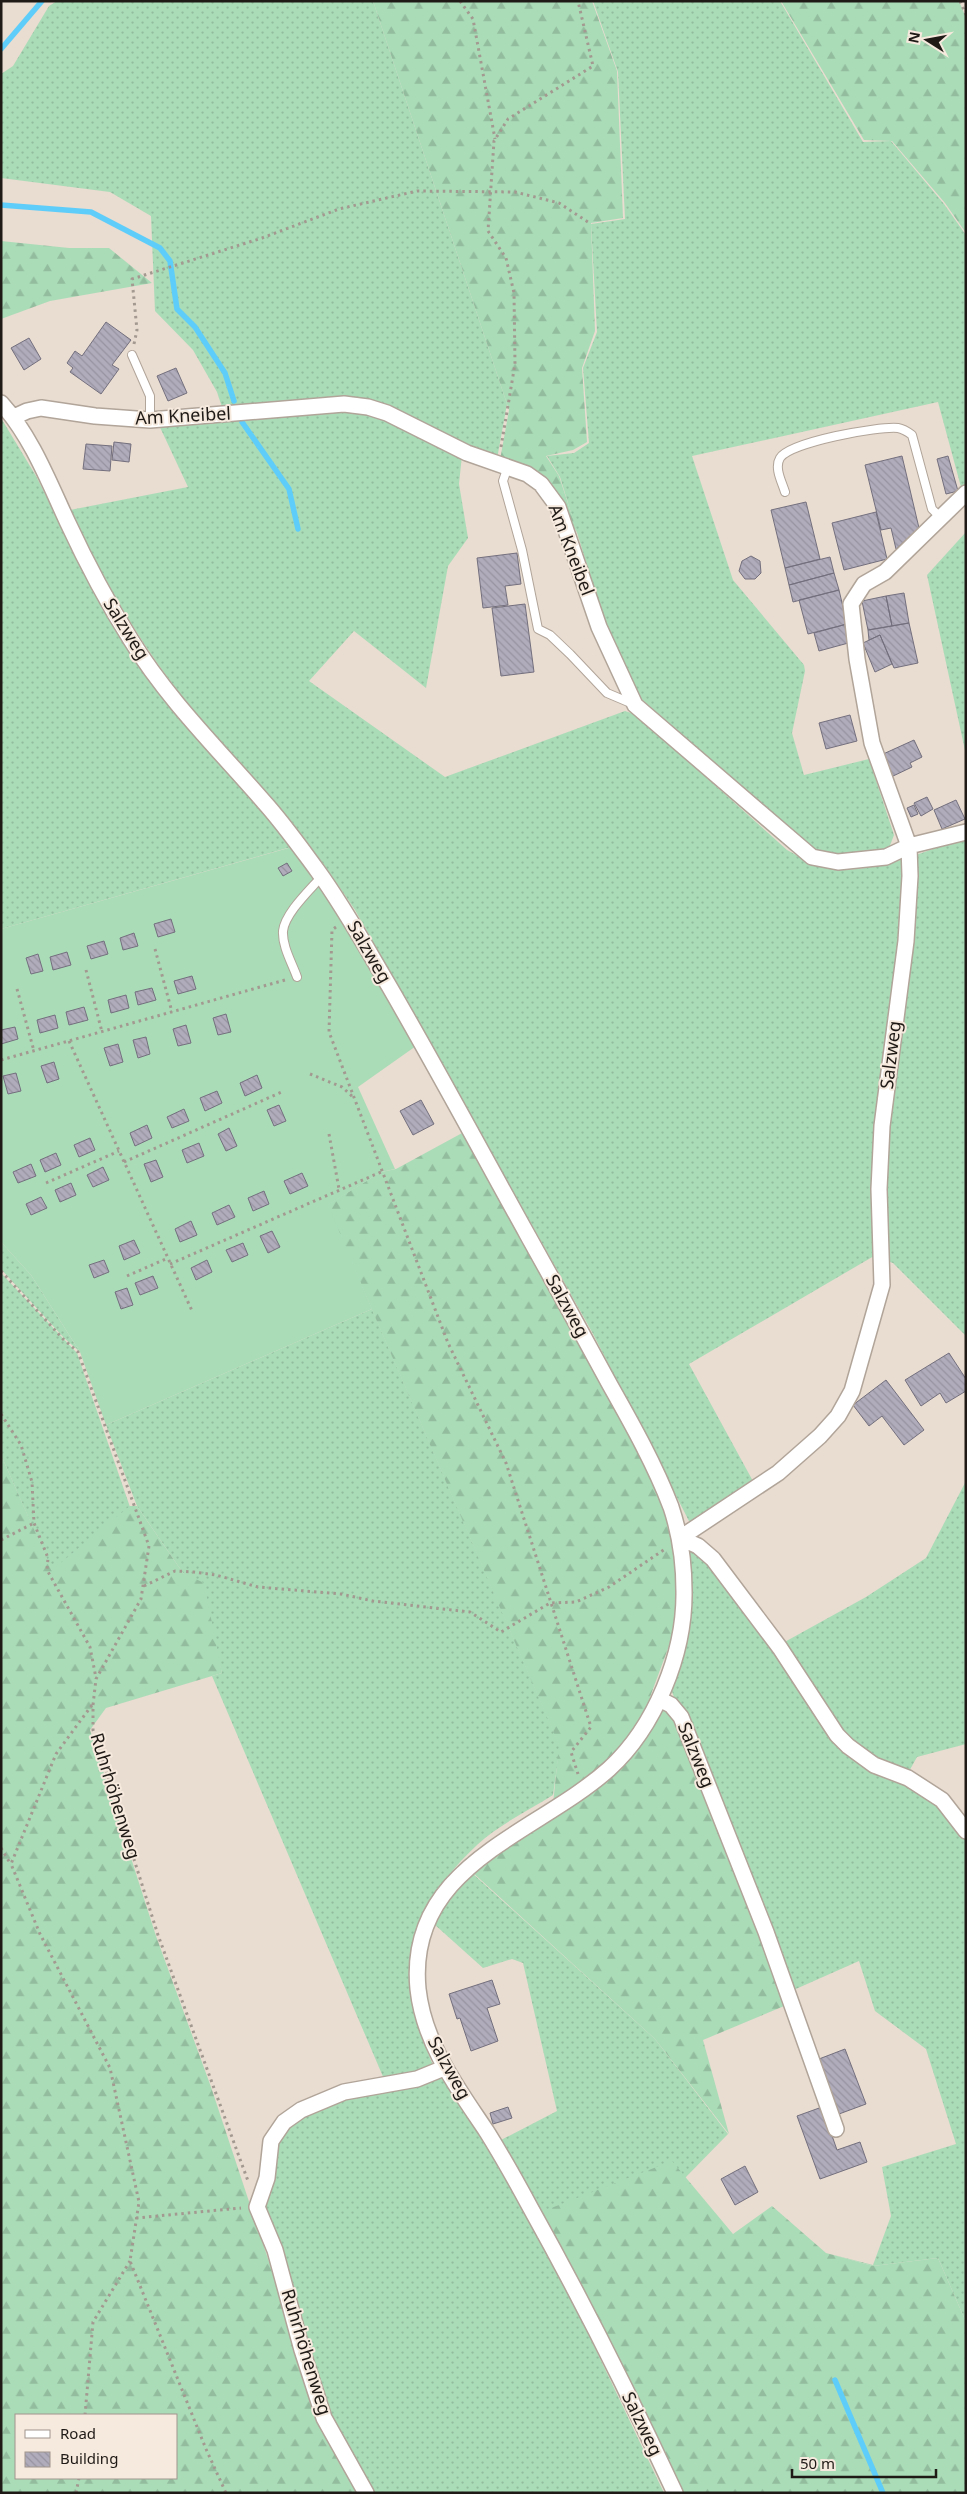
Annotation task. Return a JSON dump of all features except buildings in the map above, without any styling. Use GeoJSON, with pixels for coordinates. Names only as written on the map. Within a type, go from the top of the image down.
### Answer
{"type":"FeatureCollection","features":[{"type":"Feature","properties":{"kind":"street","name":"Salzweg"},"geometry":{"type":"LineString","coordinates":[[1,402],[14,418],[44,472],[88,565],[134,645],[205,736],[270,808],[322,876],[348,916],[424,1046],[623,1408],[663,1488],[680,1538],[684,1595],[682,1616],[679,1638],[659,1699],[629,1748],[607,1771],[495,1846],[450,1884],[438,1900],[423,1936],[417,1983],[430,2039],[444,2068],[492,2141],[535,2216],[644,2426],[675,2493]]}},
{"type":"Feature","properties":{"kind":"street","name":"Am Kneibel"},"geometry":{"type":"LineString","coordinates":[[14,418],[27,411],[41,408],[115,418],[150,420],[356,404],[387,412],[467,453],[527,474],[541,484],[558,507],[599,627],[635,704],[812,857],[838,862],[886,857],[909,846],[966,832]]}},
{"type":"Feature","properties":{"kind":"street"},"geometry":{"type":"LineString","coordinates":[[909,846],[872,743],[857,659],[851,604],[864,584],[885,572],[966,493]]}},
{"type":"Feature","properties":{"kind":"street","name":"Salzweg"},"geometry":{"type":"LineString","coordinates":[[680,1538],[778,1473],[838,1416],[852,1391],[882,1285],[879,1189],[882,1126],[906,941],[910,876],[909,846]]}},
{"type":"Feature","properties":{"kind":"street"},"geometry":{"type":"LineString","coordinates":[[680,1538],[698,1546],[713,1559],[780,1648],[837,1735],[848,1746],[874,1765],[908,1778],[942,1800],[966,1831]]}},
{"type":"Feature","properties":{"kind":"street","name":"Salzweg"},"geometry":{"type":"LineString","coordinates":[[659,1699],[671,1705],[681,1717],[766,1932],[836,2129]]}},
{"type":"Feature","properties":{"kind":"street"},"geometry":{"type":"LineString","coordinates":[[257,2207],[267,2178],[271,2141],[284,2122],[301,2110],[344,2092],[417,2079],[444,2068]]}},
{"type":"Feature","properties":{"kind":"street","name":"Ruhrhöhenweg"},"geometry":{"type":"LineString","coordinates":[[257,2207],[275,2250],[324,2418],[366,2493]]}},
{"type":"Feature","properties":{"kind":"lane"},"geometry":{"type":"LineString","coordinates":[[132,355],[150,396],[150,420]]}},
{"type":"Feature","properties":{"kind":"lane"},"geometry":{"type":"LineString","coordinates":[[785,492],[777,467],[779,460],[791,449],[860,431],[898,428],[912,435],[932,509],[940,517]]}},
{"type":"Feature","properties":{"kind":"lane"},"geometry":{"type":"LineString","coordinates":[[503,465],[503,481],[522,550],[538,628],[570,654],[607,693],[635,704]]}},
{"type":"Feature","properties":{"kind":"lane"},"geometry":{"type":"LineString","coordinates":[[296,977],[284,942],[283,932],[296,906],[322,876]]}},
{"type":"Feature","properties":{"kind":"path"},"geometry":{"type":"LineString","coordinates":[[460,1],[473,19],[495,139],[488,231],[506,258],[514,302],[515,364],[503,465]]}},
{"type":"Feature","properties":{"kind":"path"},"geometry":{"type":"LineString","coordinates":[[495,139],[508,118],[593,66],[578,1]]}},
{"type":"Feature","properties":{"kind":"path"},"geometry":{"type":"LineString","coordinates":[[960,1],[966,15]]}},
{"type":"Feature","properties":{"kind":"path"},"geometry":{"type":"LineString","coordinates":[[132,355],[137,330],[132,279],[262,238],[339,209],[417,191],[516,192],[560,203],[592,224]]}},
{"type":"Feature","properties":{"kind":"path"},"geometry":{"type":"LineString","coordinates":[[348,916],[332,930],[329,1032],[448,1343],[506,1462],[591,1727],[571,1752],[582,1789]]}},
{"type":"Feature","properties":{"kind":"path"},"geometry":{"type":"LineString","coordinates":[[155,949],[172,1012]]}},
{"type":"Feature","properties":{"kind":"path"},"geometry":{"type":"LineString","coordinates":[[86,970],[102,1032]]}},
{"type":"Feature","properties":{"kind":"path"},"geometry":{"type":"LineString","coordinates":[[1,1060],[296,977]]}},
{"type":"Feature","properties":{"kind":"path"},"geometry":{"type":"LineString","coordinates":[[17,989],[34,1051]]}},
{"type":"Feature","properties":{"kind":"path"},"geometry":{"type":"LineString","coordinates":[[69,1041],[193,1313]]}},
{"type":"Feature","properties":{"kind":"path"},"geometry":{"type":"LineString","coordinates":[[310,1074],[342,1087],[354,1097]]}},
{"type":"Feature","properties":{"kind":"path"},"geometry":{"type":"LineString","coordinates":[[124,1162],[284,1091]]}},
{"type":"Feature","properties":{"kind":"path"},"geometry":{"type":"LineString","coordinates":[[329,1134],[339,1189]]}},
{"type":"Feature","properties":{"kind":"path"},"geometry":{"type":"LineString","coordinates":[[46,1183],[119,1151]]}},
{"type":"Feature","properties":{"kind":"path"},"geometry":{"type":"LineString","coordinates":[[170,1264],[381,1172]]}},
{"type":"Feature","properties":{"kind":"path"},"geometry":{"type":"LineString","coordinates":[[127,1276],[168,1258]]}},
{"type":"Feature","properties":{"kind":"path","name":"Ruhrhöhenweg"},"geometry":{"type":"LineString","coordinates":[[1,1271],[63,1339],[78,1352],[150,1546],[141,1599],[96,1679],[93,1730],[158,1936],[257,2207]]}},
{"type":"Feature","properties":{"kind":"path"},"geometry":{"type":"LineString","coordinates":[[1,1414],[20,1445],[32,1482],[34,1522],[48,1558],[47,1570],[90,1647],[96,1679]]}},
{"type":"Feature","properties":{"kind":"path"},"geometry":{"type":"LineString","coordinates":[[1,1540],[34,1522]]}},
{"type":"Feature","properties":{"kind":"path"},"geometry":{"type":"LineString","coordinates":[[144,1586],[175,1571],[194,1572],[216,1575],[258,1586],[341,1594],[373,1600],[470,1612],[502,1632],[550,1603],[576,1602],[609,1587],[680,1538]]}},
{"type":"Feature","properties":{"kind":"path"},"geometry":{"type":"LineString","coordinates":[[10,1864],[56,1754],[93,1705]]}},
{"type":"Feature","properties":{"kind":"path"},"geometry":{"type":"LineString","coordinates":[[1,1848],[10,1864],[40,1934],[110,2068],[139,2202],[130,2261],[93,2322],[85,2414]]}},
{"type":"Feature","properties":{"kind":"path"},"geometry":{"type":"LineString","coordinates":[[136,2218],[257,2207]]}},
{"type":"Feature","properties":{"kind":"path"},"geometry":{"type":"LineString","coordinates":[[130,2261],[206,2449],[226,2493]]}},
{"type":"Feature","properties":{"kind":"path"},"geometry":{"type":"LineString","coordinates":[[76,2493],[79,2479]]}},
{"type":"Feature","properties":{"kind":"green space"},"geometry":{"type":"Polygon","coordinates":[[[57,1],[373,1],[507,404],[497,459],[372,405],[223,410],[217,392],[193,350],[155,311],[151,216],[110,192],[1,178],[1,74],[13,66],[49,6],[57,1]]]}},
{"type":"Feature","properties":{"kind":"green space"},"geometry":{"type":"Polygon","coordinates":[[[373,1],[592,1],[617,71],[623,218],[591,223],[595,331],[582,368],[587,442],[573,450],[546,456],[559,476],[578,534],[560,503],[500,460],[509,410],[373,1]]]}},
{"type":"Feature","properties":{"kind":"green space"},"geometry":{"type":"Polygon","coordinates":[[[593,1],[780,1],[863,142],[891,141],[944,204],[966,235],[966,483],[961,487],[938,402],[692,456],[733,580],[804,665],[805,671],[792,733],[804,775],[869,759],[894,835],[889,848],[841,857],[811,849],[638,696],[606,627],[560,477],[547,456],[574,453],[589,443],[583,368],[597,332],[591,224],[625,219],[618,72],[593,1]]]}},
{"type":"Feature","properties":{"kind":"green space"},"geometry":{"type":"Polygon","coordinates":[[[781,1],[959,1],[966,18],[966,233],[945,203],[892,141],[864,140],[781,1]]]}},
{"type":"Feature","properties":{"kind":"green space"},"geometry":{"type":"Polygon","coordinates":[[[1,241],[69,248],[109,248],[152,283],[50,301],[1,319],[1,241]]]}},
{"type":"Feature","properties":{"kind":"green space"},"geometry":{"type":"Polygon","coordinates":[[[367,409],[462,455],[459,484],[468,538],[448,566],[426,688],[354,631],[309,681],[445,777],[625,711],[637,715],[787,850],[811,863],[849,870],[869,868],[966,838],[966,1336],[893,1263],[874,1256],[689,1364],[754,1483],[696,1523],[689,1521],[592,1332],[355,910],[294,824],[197,715],[144,644],[93,556],[70,510],[188,487],[158,423],[367,409]]]}},
{"type":"Feature","properties":{"kind":"green space"},"geometry":{"type":"Polygon","coordinates":[[[1,418],[36,476],[97,596],[126,648],[291,847],[1,929],[1,418]]]}},
{"type":"Feature","properties":{"kind":"green space"},"geometry":{"type":"Polygon","coordinates":[[[966,532],[966,755],[927,575],[966,532]]]}},
{"type":"Feature","properties":{"kind":"green space"},"geometry":{"type":"Polygon","coordinates":[[[292,847],[320,883],[416,1046],[358,1087],[395,1169],[381,1172],[328,1205],[372,1309],[106,1425],[80,1352],[31,1275],[1,1242],[1,929],[292,847]]]}},
{"type":"Feature","properties":{"kind":"green space"},"geometry":{"type":"Polygon","coordinates":[[[464,1132],[671,1509],[681,1540],[673,1635],[650,1697],[661,1710],[679,1717],[789,2004],[703,2040],[729,2134],[655,2039],[471,1871],[552,1814],[559,1745],[327,1205],[381,1172],[396,1169],[464,1132]]]}},
{"type":"Feature","properties":{"kind":"green space"},"geometry":{"type":"Polygon","coordinates":[[[1,1242],[31,1275],[80,1352],[64,1338],[1,1269],[1,1242]]]}},
{"type":"Feature","properties":{"kind":"green space"},"geometry":{"type":"Polygon","coordinates":[[[1,1273],[77,1353],[130,1507],[52,1571],[1,1455],[1,1273]]]}},
{"type":"Feature","properties":{"kind":"green space"},"geometry":{"type":"Polygon","coordinates":[[[372,1309],[560,1746],[553,1795],[485,1838],[452,1871],[434,1896],[421,1922],[414,1949],[412,1976],[415,2005],[422,2035],[434,2068],[384,2079],[212,1676],[222,1673],[199,1588],[183,1573],[137,1506],[106,1425],[372,1309]]]}},
{"type":"Feature","properties":{"kind":"green space"},"geometry":{"type":"Polygon","coordinates":[[[1,1455],[52,1570],[130,1506],[137,1506],[183,1573],[204,1583],[222,1673],[106,1708],[90,1730],[156,1936],[211,2087],[277,2286],[358,2493],[1,2493],[1,1455]]]}},
{"type":"Feature","properties":{"kind":"green space"},"geometry":{"type":"Polygon","coordinates":[[[966,1481],[966,1744],[917,1757],[907,1775],[849,1743],[781,1644],[866,1597],[926,1558],[966,1481]]]}},
{"type":"Feature","properties":{"kind":"green space"},"geometry":{"type":"Polygon","coordinates":[[[690,1548],[735,1593],[835,1736],[941,1804],[966,1837],[966,2322],[938,2258],[873,2266],[826,2253],[873,2265],[891,2216],[882,2167],[956,2144],[926,2049],[875,2011],[859,1961],[789,1992],[669,1684],[688,1596],[690,1548]]]}},
{"type":"Feature","properties":{"kind":"green space"},"geometry":{"type":"Polygon","coordinates":[[[471,1872],[655,2039],[728,2134],[685,2178],[541,2212],[501,2140],[557,2111],[523,1963],[512,1959],[483,1968],[434,1924],[454,1889],[471,1872]]]}},
{"type":"Feature","properties":{"kind":"green space"},"geometry":{"type":"Polygon","coordinates":[[[443,2078],[525,2208],[566,2287],[664,2493],[370,2493],[320,2392],[263,2216],[276,2143],[291,2123],[309,2110],[358,2094],[443,2078]]]}},
{"type":"Feature","properties":{"kind":"green space"},"geometry":{"type":"Polygon","coordinates":[[[672,2161],[733,2234],[772,2206],[826,2253],[873,2266],[938,2258],[966,2322],[966,2493],[676,2493],[611,2350],[541,2212],[672,2161]]]}},
{"type":"Feature","properties":{"kind":"waterway"},"geometry":{"type":"LineString","coordinates":[[1,49],[42,1]]}},
{"type":"Feature","properties":{"kind":"waterway"},"geometry":{"type":"LineString","coordinates":[[1,205],[91,212],[160,248],[170,261],[177,309],[195,327],[225,373],[234,401]]}},
{"type":"Feature","properties":{"kind":"waterway"},"geometry":{"type":"LineString","coordinates":[[242,422],[289,489],[298,529]]}},
{"type":"Feature","properties":{"kind":"waterway"},"geometry":{"type":"LineString","coordinates":[[835,2380],[883,2493]]}}]}
